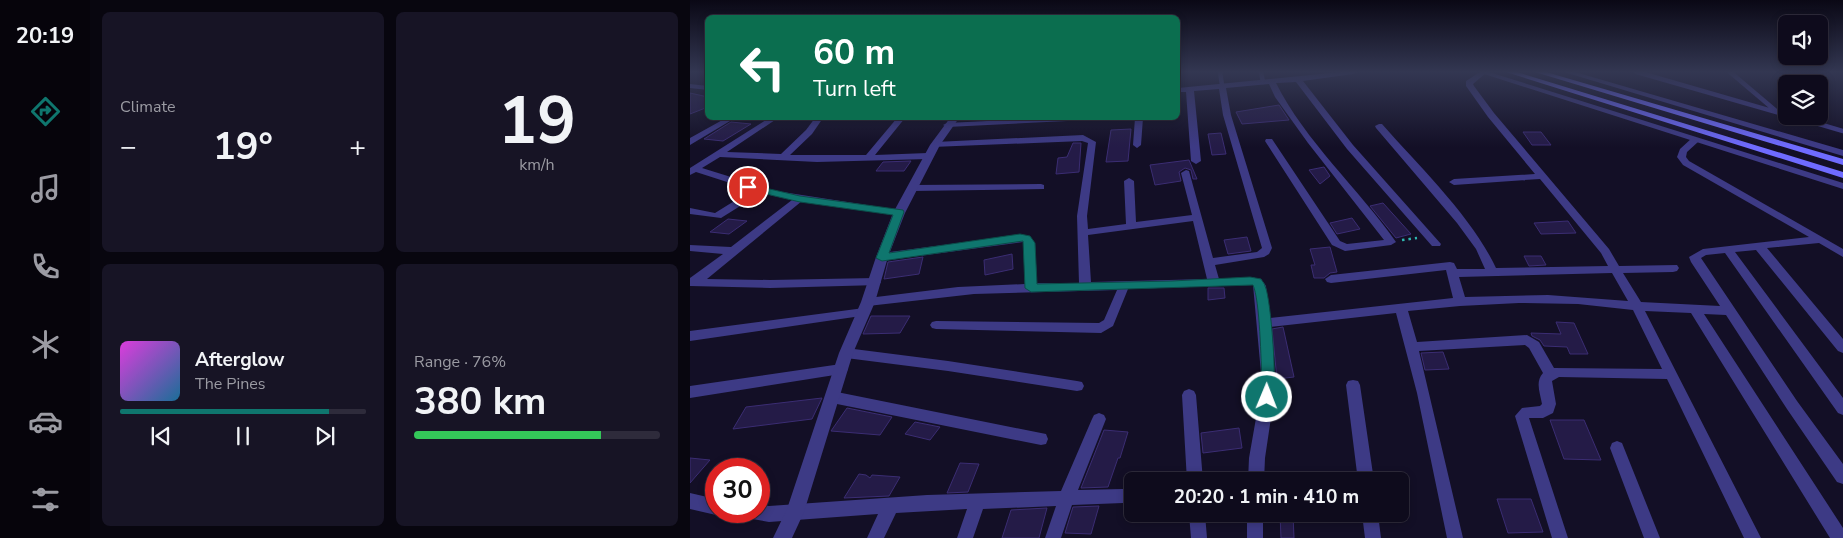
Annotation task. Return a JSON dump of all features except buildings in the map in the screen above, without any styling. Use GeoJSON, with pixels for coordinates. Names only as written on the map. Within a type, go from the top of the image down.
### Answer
{"type":"FeatureCollection","features":[{"type":"Feature","properties":{"kind":"main road"},"geometry":{"type":"LineString","coordinates":[[1591,97],[1843,175]]}},
{"type":"Feature","properties":{"kind":"main road"},"geometry":{"type":"LineString","coordinates":[[1624,97],[1843,162]]}},
{"type":"Feature","properties":{"kind":"street"},"geometry":{"type":"LineString","coordinates":[[1191,97],[1196,161]]}},
{"type":"Feature","properties":{"kind":"street"},"geometry":{"type":"LineString","coordinates":[[1208,262],[1260,255],[1267,248],[1227,115],[1224,97]]}},
{"type":"Feature","properties":{"kind":"street"},"geometry":{"type":"LineString","coordinates":[[1279,97],[1391,242]]}},
{"type":"Feature","properties":{"kind":"street"},"geometry":{"type":"LineString","coordinates":[[1312,97],[1350,147],[1434,240]]}},
{"type":"Feature","properties":{"kind":"street"},"geometry":{"type":"LineString","coordinates":[[1479,97],[1593,236],[1616,269],[1753,538]]}},
{"type":"Feature","properties":{"kind":"street"},"geometry":{"type":"LineString","coordinates":[[1561,97],[1843,186]]}},
{"type":"Feature","properties":{"kind":"street"},"geometry":{"type":"LineString","coordinates":[[1653,97],[1843,153]]}},
{"type":"Feature","properties":{"kind":"street"},"geometry":{"type":"LineString","coordinates":[[690,142],[727,120]]}},
{"type":"Feature","properties":{"kind":"street"},"geometry":{"type":"LineString","coordinates":[[692,170],[771,120]]}},
{"type":"Feature","properties":{"kind":"street"},"geometry":{"type":"LineString","coordinates":[[782,158],[809,132],[818,120]]}},
{"type":"Feature","properties":{"kind":"street"},"geometry":{"type":"LineString","coordinates":[[868,158],[899,120]]}},
{"type":"Feature","properties":{"kind":"street"},"geometry":{"type":"LineString","coordinates":[[782,538],[795,512],[846,353],[866,307],[899,212],[932,151],[951,121],[997,120]]}},
{"type":"Feature","properties":{"kind":"street"},"geometry":{"type":"LineString","coordinates":[[1137,145],[1139,120]]}},
{"type":"Feature","properties":{"kind":"street"},"geometry":{"type":"LineString","coordinates":[[1379,126],[1462,221],[1481,248],[1492,272]]}},
{"type":"Feature","properties":{"kind":"street"},"geometry":{"type":"LineString","coordinates":[[718,154],[782,158],[868,158],[1088,139],[1092,142],[1083,197],[1082,233],[1085,286]]}},
{"type":"Feature","properties":{"kind":"street"},"geometry":{"type":"LineString","coordinates":[[1695,140],[1683,151],[1681,157],[1686,163],[1821,239],[1843,254]]}},
{"type":"Feature","properties":{"kind":"street"},"geometry":{"type":"LineString","coordinates":[[1269,141],[1336,243],[1345,248],[1391,242]]}},
{"type":"Feature","properties":{"kind":"street"},"geometry":{"type":"LineString","coordinates":[[692,170],[759,190],[800,199],[899,212]]}},
{"type":"Feature","properties":{"kind":"street"},"geometry":{"type":"LineString","coordinates":[[1186,173],[1214,283]]}},
{"type":"Feature","properties":{"kind":"street"},"geometry":{"type":"LineString","coordinates":[[1454,182],[1542,176]]}},
{"type":"Feature","properties":{"kind":"street"},"geometry":{"type":"LineString","coordinates":[[1129,182],[1131,226]]}},
{"type":"Feature","properties":{"kind":"street"},"geometry":{"type":"LineString","coordinates":[[912,188],[1041,187]]}},
{"type":"Feature","properties":{"kind":"street"},"geometry":{"type":"LineString","coordinates":[[690,211],[717,216],[759,190]]}},
{"type":"Feature","properties":{"kind":"street"},"geometry":{"type":"LineString","coordinates":[[692,282],[800,199]]}},
{"type":"Feature","properties":{"kind":"street"},"geometry":{"type":"LineString","coordinates":[[1082,233],[1197,217]]}},
{"type":"Feature","properties":{"kind":"street"},"geometry":{"type":"LineString","coordinates":[[882,258],[1020,238],[1026,239],[1030,243],[1031,288]]}},
{"type":"Feature","properties":{"kind":"street"},"geometry":{"type":"LineString","coordinates":[[1821,239],[1704,252],[1695,257],[1696,262],[1792,405],[1843,477]]}},
{"type":"Feature","properties":{"kind":"street"},"geometry":{"type":"LineString","coordinates":[[1760,247],[1843,348]]}},
{"type":"Feature","properties":{"kind":"street"},"geometry":{"type":"LineString","coordinates":[[690,248],[734,251]]}},
{"type":"Feature","properties":{"kind":"street"},"geometry":{"type":"LineString","coordinates":[[1728,250],[1843,408]]}},
{"type":"Feature","properties":{"kind":"street"},"geometry":{"type":"LineString","coordinates":[[1450,267],[1460,301]]}},
{"type":"Feature","properties":{"kind":"street"},"geometry":{"type":"LineString","coordinates":[[1331,279],[1450,267],[1492,272],[1673,268]]}},
{"type":"Feature","properties":{"kind":"street"},"geometry":{"type":"LineString","coordinates":[[692,282],[875,282]]}},
{"type":"Feature","properties":{"kind":"street"},"geometry":{"type":"LineString","coordinates":[[690,336],[946,292],[1085,286],[1257,282],[1260,286],[1264,322],[1268,384],[1256,472]]}},
{"type":"Feature","properties":{"kind":"street"},"geometry":{"type":"LineString","coordinates":[[936,325],[1101,328],[1109,323],[1124,286]]}},
{"type":"Feature","properties":{"kind":"street"},"geometry":{"type":"LineString","coordinates":[[1264,322],[1496,298],[1545,298],[1597,301],[1636,306],[1730,311]]}},
{"type":"Feature","properties":{"kind":"street"},"geometry":{"type":"LineString","coordinates":[[1401,308],[1413,347],[1436,442],[1455,538]]}},
{"type":"Feature","properties":{"kind":"street"},"geometry":{"type":"LineString","coordinates":[[1695,309],[1840,538]]}},
{"type":"Feature","properties":{"kind":"street"},"geometry":{"type":"LineString","coordinates":[[1413,347],[1527,340],[1534,345],[1550,373]]}},
{"type":"Feature","properties":{"kind":"street"},"geometry":{"type":"LineString","coordinates":[[846,353],[948,366],[1077,386]]}},
{"type":"Feature","properties":{"kind":"street"},"geometry":{"type":"LineString","coordinates":[[690,392],[841,369]]}},
{"type":"Feature","properties":{"kind":"street"},"geometry":{"type":"LineString","coordinates":[[1560,538],[1522,416],[1527,412],[1544,412],[1548,409],[1550,405],[1545,380],[1546,376],[1550,373],[1671,374]]}},
{"type":"Feature","properties":{"kind":"street"},"geometry":{"type":"LineString","coordinates":[[1353,385],[1365,472]]}},
{"type":"Feature","properties":{"kind":"street"},"geometry":{"type":"LineString","coordinates":[[1189,395],[1194,472]]}},
{"type":"Feature","properties":{"kind":"street"},"geometry":{"type":"LineString","coordinates":[[832,397],[1041,439]]}},
{"type":"Feature","properties":{"kind":"street"},"geometry":{"type":"LineString","coordinates":[[1053,538],[1066,499],[1099,419]]}},
{"type":"Feature","properties":{"kind":"street"},"geometry":{"type":"LineString","coordinates":[[1617,448],[1652,538]]}},
{"type":"Feature","properties":{"kind":"street"},"geometry":{"type":"LineString","coordinates":[[770,514],[978,501],[1123,496]]}},
{"type":"Feature","properties":{"kind":"street"},"geometry":{"type":"LineString","coordinates":[[690,501],[705,504]]}},
{"type":"Feature","properties":{"kind":"street"},"geometry":{"type":"LineString","coordinates":[[965,538],[978,501]]}},
{"type":"Feature","properties":{"kind":"street"},"geometry":{"type":"LineString","coordinates":[[875,538],[890,506]]}},
{"type":"Feature","properties":{"kind":"street"},"geometry":{"type":"LineString","coordinates":[[1198,522],[1199,538]]}},
{"type":"Feature","properties":{"kind":"street"},"geometry":{"type":"LineString","coordinates":[[1255,522],[1255,538]]}},
{"type":"Feature","properties":{"kind":"street"},"geometry":{"type":"LineString","coordinates":[[1371,522],[1373,538]]}},
{"type":"Feature","properties":{"kind":"lane"},"geometry":{"type":"LineString","coordinates":[[1725,97],[1777,112]]}},
{"type":"Feature","properties":{"kind":"lane"},"geometry":{"type":"LineString","coordinates":[[1760,97],[1777,112]]}},
{"type":"Feature","properties":{"kind":"lane"},"geometry":{"type":"LineString","coordinates":[[1823,125],[1843,131]]}},
{"type":"Feature","properties":{"kind":"path"},"geometry":{"type":"LineString","coordinates":[[1391,242],[1434,240]]}},
{"type":"Feature","properties":{"kind":"route"},"geometry":{"type":"LineString","coordinates":[[748,187],[800,199],[899,212],[882,258],[1020,238],[1026,239],[1030,243],[1031,288],[1257,282],[1260,286],[1264,322],[1268,384],[1267,397]]}}]}
